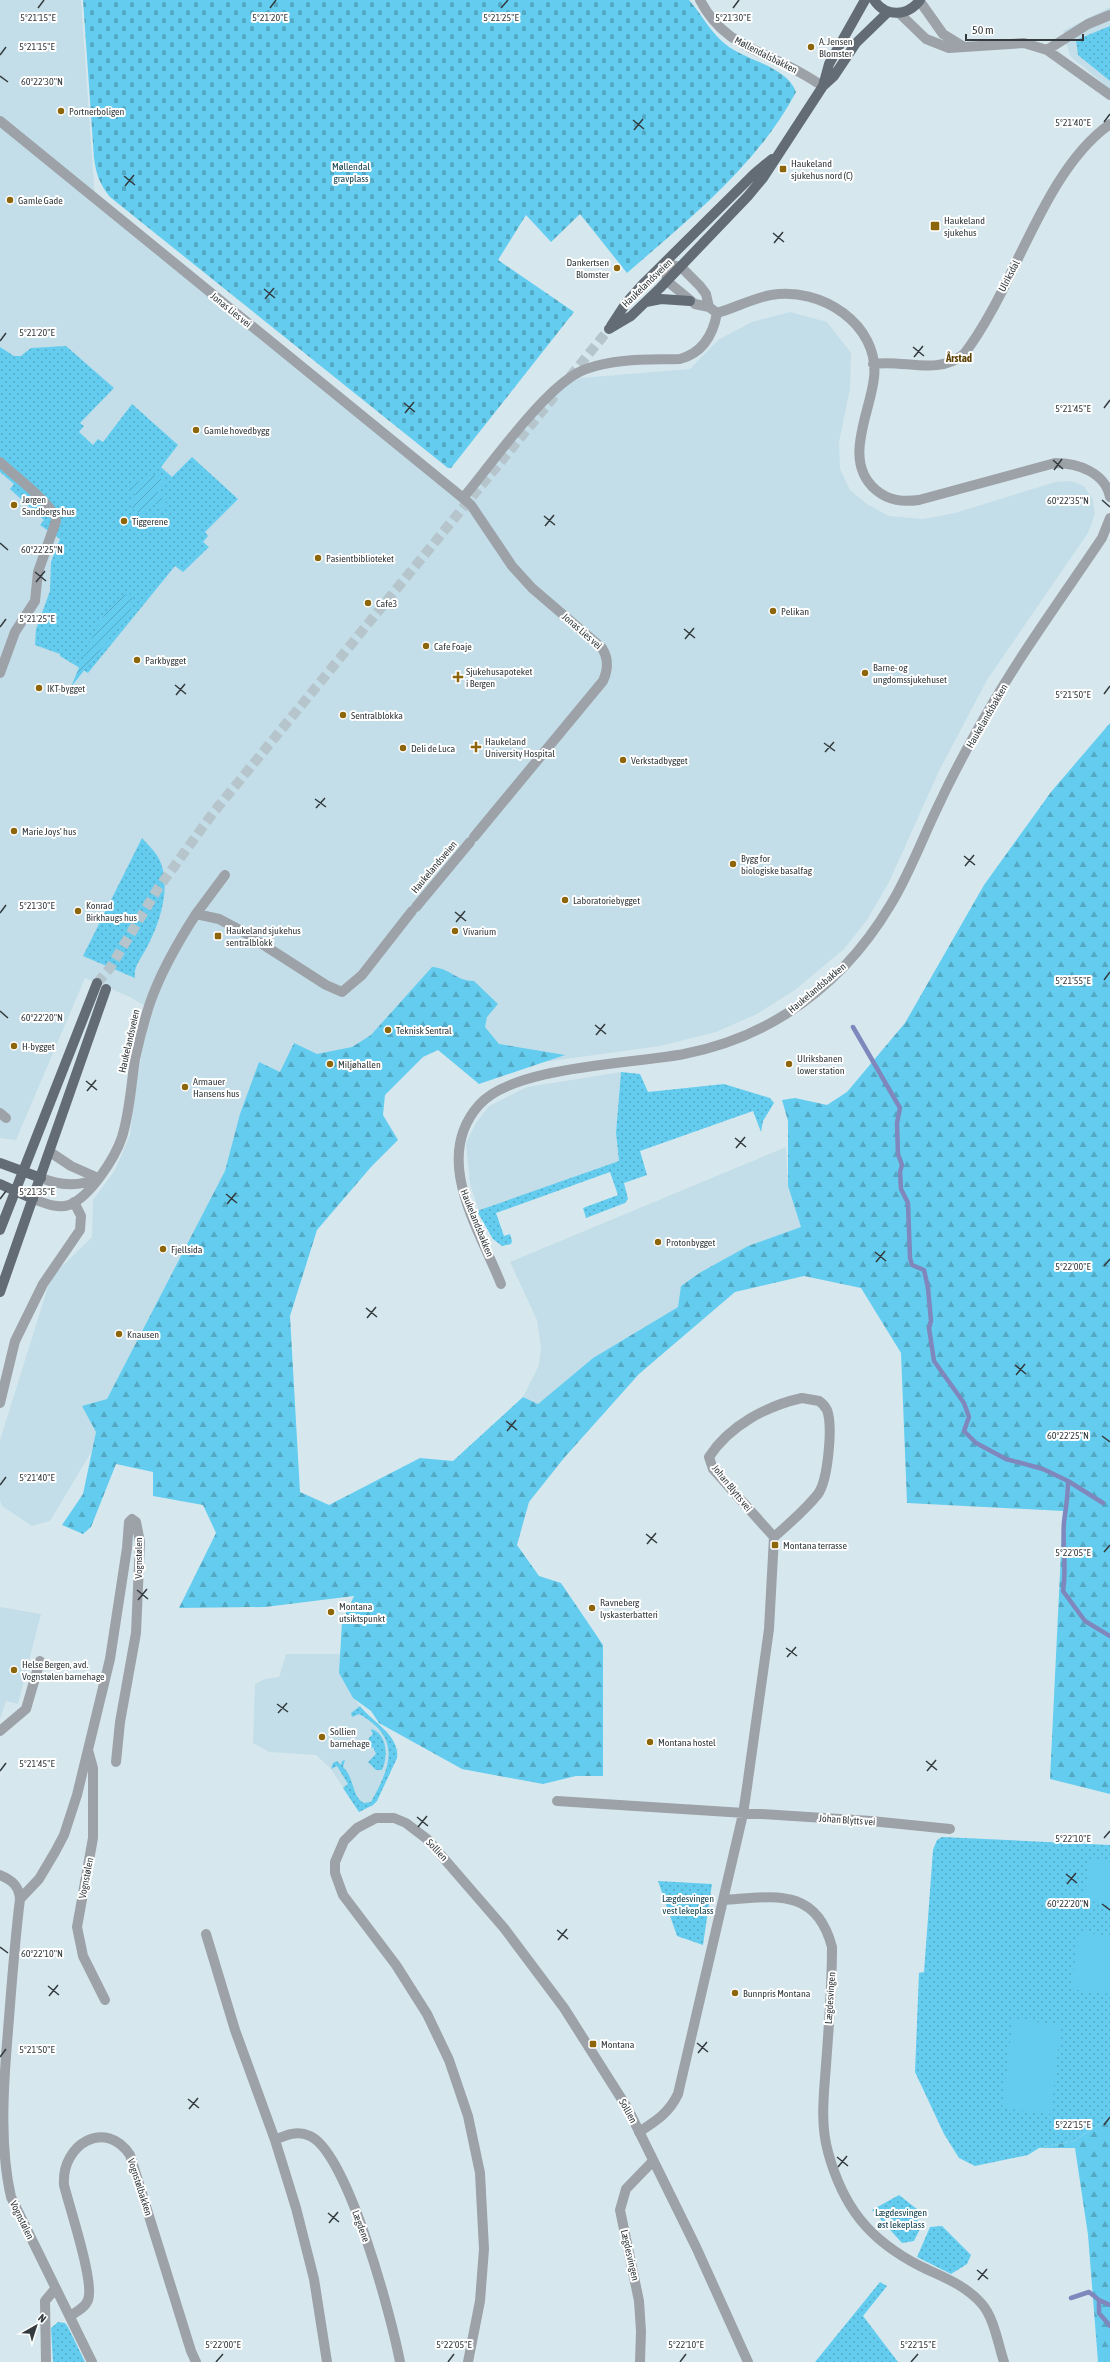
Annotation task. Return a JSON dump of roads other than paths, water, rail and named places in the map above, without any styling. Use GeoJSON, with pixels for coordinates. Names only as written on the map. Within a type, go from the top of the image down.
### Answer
{"type":"FeatureCollection","features":[{"type":"Feature","properties":{"kind":"main road","name":"Haukelandsveien"},"geometry":{"type":"LineString","coordinates":[[823,86],[829,64],[865,0]]}},
{"type":"Feature","properties":{"kind":"main road"},"geometry":{"type":"LineString","coordinates":[[874,0],[882,9],[894,13]]}},
{"type":"Feature","properties":{"kind":"main road","name":"Haukelandsveien"},"geometry":{"type":"LineString","coordinates":[[776,156],[755,173],[626,303],[609,329],[631,316],[646,302],[681,267],[763,178],[823,86],[834,76],[856,43],[894,13],[907,12],[920,0]]}},
{"type":"Feature","properties":{"kind":"main road"},"geometry":{"type":"LineString","coordinates":[[646,302],[661,299],[690,301]]}},
{"type":"Feature","properties":{"kind":"main road"},"geometry":{"type":"LineString","coordinates":[[0,1229],[97,983]]}},
{"type":"Feature","properties":{"kind":"main road"},"geometry":{"type":"LineString","coordinates":[[0,1292],[106,989]]}},
{"type":"Feature","properties":{"kind":"main road"},"geometry":{"type":"LineString","coordinates":[[0,1163],[41,1178]]}},
{"type":"Feature","properties":{"kind":"main road"},"geometry":{"type":"LineString","coordinates":[[0,1184],[33,1199]]}},
{"type":"Feature","properties":{"kind":"street","name":"Møllendalsbakken"},"geometry":{"type":"LineString","coordinates":[[700,0],[713,20],[731,38],[742,45],[788,65],[823,86]]}},
{"type":"Feature","properties":{"kind":"street"},"geometry":{"type":"LineString","coordinates":[[920,0],[943,34],[964,47]]}},
{"type":"Feature","properties":{"kind":"street"},"geometry":{"type":"LineString","coordinates":[[894,13],[926,39],[937,45],[949,48],[1024,43],[1047,50],[1110,95]]}},
{"type":"Feature","properties":{"kind":"street"},"geometry":{"type":"LineString","coordinates":[[1047,50],[1088,24],[1110,14]]}},
{"type":"Feature","properties":{"kind":"street","name":"Jonas Lies vei"},"geometry":{"type":"LineString","coordinates":[[0,121],[471,505],[512,566],[543,598],[602,648],[606,657],[606,674],[603,681],[513,792]]}},
{"type":"Feature","properties":{"kind":"street","name":"Ulriksdal"},"geometry":{"type":"LineString","coordinates":[[873,364],[904,362],[934,367],[955,361],[964,354],[1067,170],[1097,134],[1110,124]]}},
{"type":"Feature","properties":{"kind":"street"},"geometry":{"type":"LineString","coordinates":[[463,498],[548,395],[568,378],[586,368],[612,362],[680,359],[689,357],[705,344],[716,322],[713,310],[706,294],[681,267],[665,264],[667,281],[690,301],[713,310],[771,295],[791,293],[814,297],[834,307],[854,322],[866,338],[873,364],[874,378],[861,434],[860,462],[867,479],[872,486],[887,497],[898,500],[919,500],[1055,463],[1078,465],[1086,469],[1104,484],[1110,495]]}},
{"type":"Feature","properties":{"kind":"street"},"geometry":{"type":"LineString","coordinates":[[0,462],[50,508],[54,513],[56,521],[38,572],[35,601],[15,632],[0,673]]}},
{"type":"Feature","properties":{"kind":"street","name":"Haukelandsbakken"},"geometry":{"type":"LineString","coordinates":[[501,1284],[472,1216],[458,1168],[459,1148],[464,1130],[478,1105],[493,1093],[507,1086],[552,1072],[683,1054],[721,1044],[786,1014],[842,968],[862,947],[891,904],[941,800],[988,712],[1014,669],[1102,538],[1110,518]]}},
{"type":"Feature","properties":{"kind":"street","name":"Haukelandsveien"},"geometry":{"type":"LineString","coordinates":[[196,914],[219,919],[256,940],[326,985],[342,992],[362,975],[414,909],[513,792]]}},
{"type":"Feature","properties":{"kind":"street","name":"Haukelandsveien"},"geometry":{"type":"LineString","coordinates":[[74,1202],[108,1166],[122,1138],[136,1057],[150,1003],[173,953],[196,914],[225,874]]}},
{"type":"Feature","properties":{"kind":"street"},"geometry":{"type":"LineString","coordinates":[[50,1152],[71,1166],[98,1178]]}},
{"type":"Feature","properties":{"kind":"street"},"geometry":{"type":"LineString","coordinates":[[41,1178],[55,1183],[75,1184],[98,1178]]}},
{"type":"Feature","properties":{"kind":"street"},"geometry":{"type":"LineString","coordinates":[[0,1403],[15,1341],[50,1272],[72,1245],[80,1230],[81,1216],[74,1202],[60,1206],[45,1204],[33,1199]]}},
{"type":"Feature","properties":{"kind":"street","name":"Johan Blytts vei"},"geometry":{"type":"LineString","coordinates":[[798,1399],[814,1399],[823,1404],[828,1415],[827,1454],[821,1488],[790,1523],[774,1537],[713,1468],[709,1457],[716,1446],[729,1433],[761,1413],[798,1399]]}},
{"type":"Feature","properties":{"kind":"street","name":"Vognstølen"},"geometry":{"type":"LineString","coordinates":[[92,2362],[70,2316],[55,2290],[11,2197],[2,2158],[2,2097],[20,1899],[44,1870],[64,1835],[77,1796],[110,1659],[127,1548],[129,1522],[132,1518],[136,1522],[140,1542],[136,1625],[130,1674],[120,1722],[116,1762]]}},
{"type":"Feature","properties":{"kind":"street"},"geometry":{"type":"LineString","coordinates":[[639,2132],[662,2118],[674,2103],[678,2094],[743,1814],[769,1629],[774,1537]]}},
{"type":"Feature","properties":{"kind":"street"},"geometry":{"type":"LineString","coordinates":[[0,1731],[26,1709],[40,1662]]}},
{"type":"Feature","properties":{"kind":"street","name":"Vognstølen"},"geometry":{"type":"LineString","coordinates":[[88,1750],[93,1768],[93,1838],[77,1927],[83,1956],[105,2000]]}},
{"type":"Feature","properties":{"kind":"street","name":"Johan Blytts vei"},"geometry":{"type":"LineString","coordinates":[[557,1801],[863,1821],[950,1829]]}},
{"type":"Feature","properties":{"kind":"street","name":"Sollien"},"geometry":{"type":"LineString","coordinates":[[468,2362],[480,2301],[484,2249],[482,2201],[476,2146],[462,2095],[440,2038],[428,2014],[396,1965],[352,1909],[337,1884],[335,1862],[339,1850],[351,1833],[376,1818],[394,1818],[416,1829],[442,1855],[504,1928],[564,2008],[628,2110],[696,2247],[748,2362]]}},
{"type":"Feature","properties":{"kind":"street"},"geometry":{"type":"LineString","coordinates":[[0,1876],[16,1885],[20,1899]]}},
{"type":"Feature","properties":{"kind":"street","name":"Lægdesvingen"},"geometry":{"type":"LineString","coordinates":[[723,1900],[785,1897],[800,1901],[821,1918],[828,1930],[832,1947],[822,2110],[828,2151],[835,2176],[852,2209],[881,2243],[919,2265],[959,2283],[982,2304],[988,2315],[1004,2362]]}},
{"type":"Feature","properties":{"kind":"street"},"geometry":{"type":"LineString","coordinates":[[206,1934],[235,2030],[275,2140],[296,2208],[314,2279],[327,2362]]}},
{"type":"Feature","properties":{"kind":"street","name":"Lægdene"},"geometry":{"type":"LineString","coordinates":[[275,2140],[291,2134],[310,2136],[318,2142],[331,2159],[351,2199],[363,2231],[393,2327],[400,2362]]}},
{"type":"Feature","properties":{"kind":"street","name":"Vognstølbakken"},"geometry":{"type":"LineString","coordinates":[[70,2316],[85,2304],[89,2295],[88,2277],[64,2185],[63,2172],[67,2160],[75,2148],[90,2139],[107,2138],[125,2148],[130,2155],[191,2351],[196,2362]]}},
{"type":"Feature","properties":{"kind":"street","name":"Lægdesvingen"},"geometry":{"type":"LineString","coordinates":[[640,2362],[641,2331],[639,2301],[620,2210],[626,2189],[653,2161]]}},
{"type":"Feature","properties":{"kind":"street"},"geometry":{"type":"LineString","coordinates":[[46,2362],[45,2301],[55,2290]]}},
{"type":"Feature","properties":{"kind":"waterway"},"geometry":{"type":"LineString","coordinates":[[853,1027],[900,1108],[897,1123],[898,1154],[902,1165],[900,1172],[901,1189],[908,1203],[910,1258],[912,1265],[924,1270],[928,1288],[931,1321],[929,1328],[934,1361],[964,1403],[969,1417],[964,1431],[976,1443],[1006,1459],[1043,1469],[1068,1481],[1064,1522],[1065,1573],[1063,1591],[1085,1621],[1110,1636]]}},
{"type":"Feature","properties":{"kind":"waterway"},"geometry":{"type":"LineString","coordinates":[[1068,1481],[1103,1503]]}},
{"type":"Feature","properties":{"kind":"waterway"},"geometry":{"type":"LineString","coordinates":[[1071,2298],[1089,2292],[1099,2300],[1099,2313],[1110,2326]]}},
{"type":"Feature","properties":{"kind":"waterway"},"geometry":{"type":"LineString","coordinates":[[1099,2300],[1110,2305]]}},
{"type":"Feature","properties":{"kind":"tunnel"},"geometry":{"type":"LineString","coordinates":[[570,377],[609,329]]}},
{"type":"Feature","properties":{"kind":"tunnel"},"geometry":{"type":"LineString","coordinates":[[97,983],[110,968],[157,890],[213,813],[557,393]]}},
{"type":"Feature","properties":{"kind":"place","name":"A. Jensen Blomster"},"geometry":{"type":"Point","coordinates":[811,47]}},
{"type":"Feature","properties":{"kind":"place","name":"Portnerboligen"},"geometry":{"type":"Point","coordinates":[61,111]}},
{"type":"Feature","properties":{"kind":"place","name":"Haukeland sjukehus nord (C)"},"geometry":{"type":"Point","coordinates":[783,169]}},
{"type":"Feature","properties":{"kind":"place","name":"Gamle Gade"},"geometry":{"type":"Point","coordinates":[10,200]}},
{"type":"Feature","properties":{"kind":"place","name":"Haukeland sjukehus"},"geometry":{"type":"Point","coordinates":[935,226]}},
{"type":"Feature","properties":{"kind":"place","name":"Dankertsen Blomster"},"geometry":{"type":"Point","coordinates":[617,268]}},
{"type":"Feature","properties":{"kind":"place","name":"Gamle hovedbygg"},"geometry":{"type":"Point","coordinates":[196,430]}},
{"type":"Feature","properties":{"kind":"place","name":"Jørgen Sandbergs hus"},"geometry":{"type":"Point","coordinates":[14,505]}},
{"type":"Feature","properties":{"kind":"place","name":"Tiggerene"},"geometry":{"type":"Point","coordinates":[124,521]}},
{"type":"Feature","properties":{"kind":"place","name":"Pasientbiblioteket"},"geometry":{"type":"Point","coordinates":[318,558]}},
{"type":"Feature","properties":{"kind":"place","name":"Cafe3"},"geometry":{"type":"Point","coordinates":[368,603]}},
{"type":"Feature","properties":{"kind":"place","name":"Pelikan"},"geometry":{"type":"Point","coordinates":[773,611]}},
{"type":"Feature","properties":{"kind":"place","name":"Cafe Foaje"},"geometry":{"type":"Point","coordinates":[426,646]}},
{"type":"Feature","properties":{"kind":"place","name":"Parkbygget"},"geometry":{"type":"Point","coordinates":[137,660]}},
{"type":"Feature","properties":{"kind":"place","name":"Barne- og ungdomssjukehuset"},"geometry":{"type":"Point","coordinates":[865,673]}},
{"type":"Feature","properties":{"kind":"place","name":"Sjukehusapoteket i Bergen"},"geometry":{"type":"Point","coordinates":[458,677]}},
{"type":"Feature","properties":{"kind":"place","name":"IKT-bygget"},"geometry":{"type":"Point","coordinates":[39,688]}},
{"type":"Feature","properties":{"kind":"place","name":"Sentralblokka"},"geometry":{"type":"Point","coordinates":[343,715]}},
{"type":"Feature","properties":{"kind":"place","name":"Haukeland University Hospital"},"geometry":{"type":"Point","coordinates":[476,747]}},
{"type":"Feature","properties":{"kind":"place","name":"Deli de Luca"},"geometry":{"type":"Point","coordinates":[403,748]}},
{"type":"Feature","properties":{"kind":"place","name":"Verkstadbygget"},"geometry":{"type":"Point","coordinates":[623,760]}},
{"type":"Feature","properties":{"kind":"place","name":"Marie Joys’ hus"},"geometry":{"type":"Point","coordinates":[14,831]}},
{"type":"Feature","properties":{"kind":"place","name":"Bygg for biologiske basalfag"},"geometry":{"type":"Point","coordinates":[733,864]}},
{"type":"Feature","properties":{"kind":"place","name":"Laboratoriebygget"},"geometry":{"type":"Point","coordinates":[565,900]}},
{"type":"Feature","properties":{"kind":"place","name":"Konrad Birkhaugs hus"},"geometry":{"type":"Point","coordinates":[78,911]}},
{"type":"Feature","properties":{"kind":"place","name":"Vivarium"},"geometry":{"type":"Point","coordinates":[455,931]}},
{"type":"Feature","properties":{"kind":"place","name":"Haukeland sjukehus sentralblokk"},"geometry":{"type":"Point","coordinates":[218,936]}},
{"type":"Feature","properties":{"kind":"place","name":"Teknisk Sentral"},"geometry":{"type":"Point","coordinates":[388,1030]}},
{"type":"Feature","properties":{"kind":"place","name":"H-bygget"},"geometry":{"type":"Point","coordinates":[14,1046]}},
{"type":"Feature","properties":{"kind":"place","name":"Miljøhallen"},"geometry":{"type":"Point","coordinates":[330,1064]}},
{"type":"Feature","properties":{"kind":"place","name":"Ulriksbanen lower station"},"geometry":{"type":"Point","coordinates":[789,1064]}},
{"type":"Feature","properties":{"kind":"place","name":"Armauer Hansens hus"},"geometry":{"type":"Point","coordinates":[185,1087]}},
{"type":"Feature","properties":{"kind":"place","name":"Protonbygget"},"geometry":{"type":"Point","coordinates":[658,1242]}},
{"type":"Feature","properties":{"kind":"place","name":"Fjellsida"},"geometry":{"type":"Point","coordinates":[163,1249]}},
{"type":"Feature","properties":{"kind":"place","name":"Knausen"},"geometry":{"type":"Point","coordinates":[119,1334]}},
{"type":"Feature","properties":{"kind":"place","name":"Montana terrasse"},"geometry":{"type":"Point","coordinates":[775,1545]}},
{"type":"Feature","properties":{"kind":"place","name":"Ravneberg lyskasterbatteri"},"geometry":{"type":"Point","coordinates":[592,1608]}},
{"type":"Feature","properties":{"kind":"place","name":"Montana utsiktspunkt"},"geometry":{"type":"Point","coordinates":[331,1612]}},
{"type":"Feature","properties":{"kind":"place","name":"Helse Bergen, avd. Vognstølen barnehage"},"geometry":{"type":"Point","coordinates":[14,1670]}},
{"type":"Feature","properties":{"kind":"place","name":"Sollien barnehage"},"geometry":{"type":"Point","coordinates":[322,1737]}},
{"type":"Feature","properties":{"kind":"place","name":"Montana hostel"},"geometry":{"type":"Point","coordinates":[650,1742]}},
{"type":"Feature","properties":{"kind":"place","name":"Bunnpris Montana"},"geometry":{"type":"Point","coordinates":[735,1993]}},
{"type":"Feature","properties":{"kind":"place","name":"Montana"},"geometry":{"type":"Point","coordinates":[593,2044]}},
{"type":"Feature","properties":{"kind":"district","name":"Årstad"},"geometry":{"type":"Point","coordinates":[959,358]}},
{"type":"Feature","properties":{"kind":"park label","name":"Møllendal gravplass"},"geometry":{"type":"Point","coordinates":[351,172]}},
{"type":"Feature","properties":{"kind":"park label","name":"Lægdesvingen vest lekeplass"},"geometry":{"type":"Point","coordinates":[688,1904]}},
{"type":"Feature","properties":{"kind":"park label","name":"Lægdesvingen øst lekeplass"},"geometry":{"type":"Point","coordinates":[901,2218]}}]}
